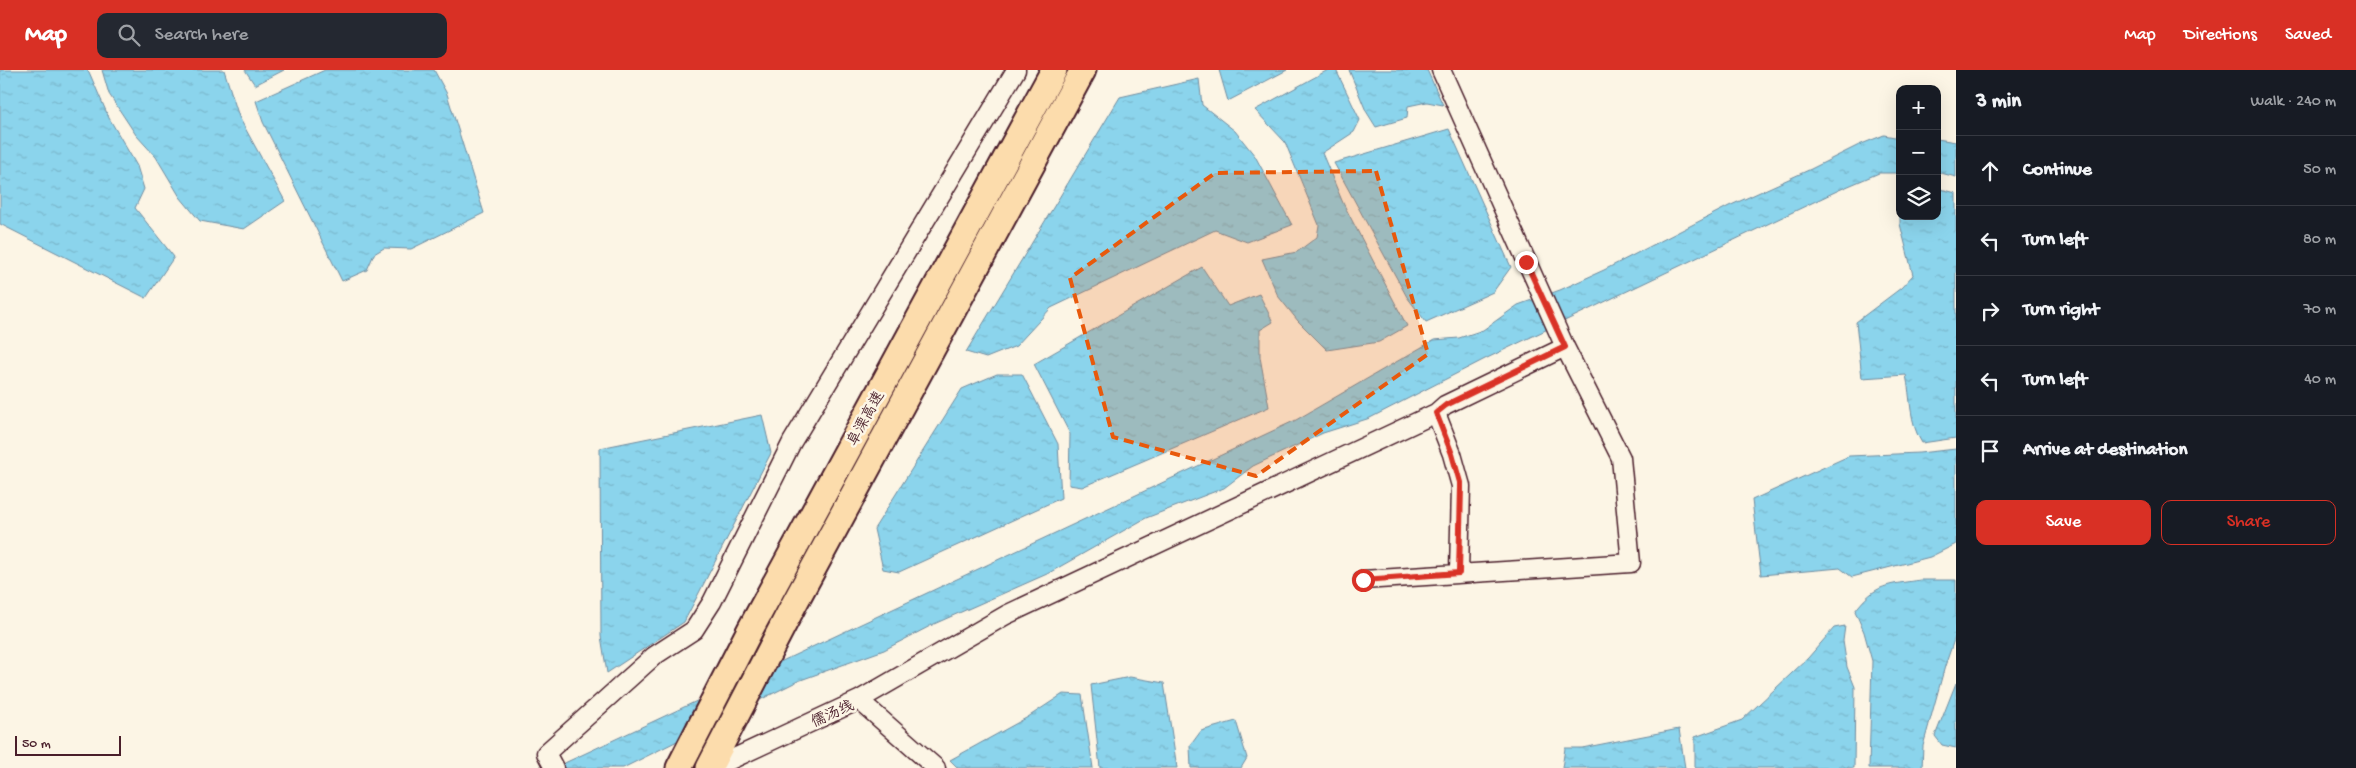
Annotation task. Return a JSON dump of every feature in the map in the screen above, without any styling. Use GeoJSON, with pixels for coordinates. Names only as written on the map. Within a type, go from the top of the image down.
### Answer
{"type":"FeatureCollection","features":[{"type":"Feature","properties":{"kind":"highway","name":"阜溧高速"},"geometry":{"type":"LineString","coordinates":[[679,768],[751,628],[1054,70]]}},
{"type":"Feature","properties":{"kind":"highway","name":"阜溧高速"},"geometry":{"type":"LineString","coordinates":[[720,766],[793,606],[1083,70]]}},
{"type":"Feature","properties":{"kind":"street"},"geometry":{"type":"LineString","coordinates":[[554,768],[546,753],[654,656],[694,630],[712,602],[792,442],[1016,70]]}},
{"type":"Feature","properties":{"kind":"street"},"geometry":{"type":"LineString","coordinates":[[1363,580],[1631,563],[1621,458],[1565,347],[1441,70]]}},
{"type":"Feature","properties":{"kind":"street"},"geometry":{"type":"LineString","coordinates":[[859,700],[1006,615],[1436,413],[1446,405],[1565,347]]}},
{"type":"Feature","properties":{"kind":"street"},"geometry":{"type":"LineString","coordinates":[[1436,413],[1452,454],[1461,486],[1459,573]]}},
{"type":"Feature","properties":{"kind":"street","name":"儒汤线"},"geometry":{"type":"LineString","coordinates":[[720,766],[859,700],[936,768]]}},
{"type":"Feature","properties":{"kind":"highlighted area"},"geometry":{"type":"Polygon","coordinates":[[[1376,171],[1428,354],[1256,476],[1113,437],[1070,278],[1215,173],[1376,171]]]}},
{"type":"Feature","properties":{"kind":"water"},"geometry":{"type":"Polygon","coordinates":[[[0,70],[87,70],[89,72],[109,118],[137,166],[144,189],[135,208],[174,257],[146,298],[0,224],[0,70]]]}},
{"type":"Feature","properties":{"kind":"water"},"geometry":{"type":"Polygon","coordinates":[[[102,70],[224,70],[239,117],[285,201],[244,229],[200,221],[180,197],[156,157],[136,135],[109,94],[102,70]]]}},
{"type":"Feature","properties":{"kind":"water"},"geometry":{"type":"Polygon","coordinates":[[[245,70],[284,70],[255,85],[245,70]]]}},
{"type":"Feature","properties":{"kind":"water"},"geometry":{"type":"Polygon","coordinates":[[[325,70],[434,70],[447,94],[484,213],[411,249],[384,248],[374,254],[367,270],[342,281],[263,122],[256,101],[325,70]]]}},
{"type":"Feature","properties":{"kind":"water"},"geometry":{"type":"Polygon","coordinates":[[[1219,70],[1287,70],[1228,101],[1219,70]]]}},
{"type":"Feature","properties":{"kind":"water"},"geometry":{"type":"Polygon","coordinates":[[[1328,70],[1336,70],[1360,120],[1354,132],[1322,153],[1343,203],[1407,326],[1379,342],[1327,350],[1298,321],[1278,296],[1262,259],[1297,252],[1317,237],[1319,225],[1285,142],[1255,110],[1328,70]]]}},
{"type":"Feature","properties":{"kind":"water"},"geometry":{"type":"Polygon","coordinates":[[[1349,70],[1427,70],[1443,105],[1427,102],[1408,106],[1407,118],[1376,127],[1366,111],[1349,70]]]}},
{"type":"Feature","properties":{"kind":"water"},"geometry":{"type":"Polygon","coordinates":[[[1199,79],[1202,105],[1235,131],[1255,156],[1292,225],[1247,242],[1215,230],[1051,308],[1016,346],[986,358],[966,352],[1120,97],[1199,79]]]}},
{"type":"Feature","properties":{"kind":"water"},"geometry":{"type":"Polygon","coordinates":[[[1449,129],[1511,267],[1493,292],[1426,322],[1407,297],[1334,163],[1449,129]]]}},
{"type":"Feature","properties":{"kind":"water"},"geometry":{"type":"Polygon","coordinates":[[[1884,135],[1896,137],[1896,173],[1879,173],[1839,190],[1485,359],[1370,418],[1323,433],[1253,466],[1224,488],[1146,518],[1047,574],[934,624],[884,650],[798,681],[623,768],[554,768],[1296,420],[1434,340],[1459,338],[1483,330],[1518,305],[1560,290],[1604,270],[1729,206],[1884,135]]]}},
{"type":"Feature","properties":{"kind":"water"},"geometry":{"type":"Polygon","coordinates":[[[1941,140],[1956,142],[1956,177],[1941,173],[1941,140]]]}},
{"type":"Feature","properties":{"kind":"water"},"geometry":{"type":"Polygon","coordinates":[[[1941,189],[1956,193],[1956,438],[1922,443],[1913,419],[1906,375],[1862,378],[1856,322],[1901,288],[1913,275],[1900,220],[1941,220],[1941,189]]]}},
{"type":"Feature","properties":{"kind":"water"},"geometry":{"type":"Polygon","coordinates":[[[1202,267],[1228,306],[1259,294],[1273,322],[1260,330],[1260,357],[1269,407],[1082,487],[1069,485],[1070,434],[1034,364],[1202,267]]]}},
{"type":"Feature","properties":{"kind":"water"},"geometry":{"type":"Polygon","coordinates":[[[997,374],[1022,374],[1058,444],[1061,498],[899,572],[883,569],[874,529],[962,389],[997,374]]]}},
{"type":"Feature","properties":{"kind":"water"},"geometry":{"type":"Polygon","coordinates":[[[762,415],[771,453],[684,622],[607,673],[601,636],[600,448],[762,415]]]}},
{"type":"Feature","properties":{"kind":"water"},"geometry":{"type":"Polygon","coordinates":[[[1956,449],[1956,544],[1930,557],[1852,577],[1840,568],[1761,575],[1752,500],[1849,456],[1919,453],[1956,449]]]}},
{"type":"Feature","properties":{"kind":"water"},"geometry":{"type":"Polygon","coordinates":[[[1920,580],[1956,580],[1956,634],[1945,666],[1923,746],[1922,768],[1869,768],[1872,661],[1864,632],[1855,611],[1876,590],[1891,585],[1920,580]]]}},
{"type":"Feature","properties":{"kind":"water"},"geometry":{"type":"Polygon","coordinates":[[[1845,626],[1843,641],[1847,667],[1855,687],[1854,768],[1695,768],[1695,737],[1742,720],[1808,658],[1834,628],[1845,626]]]}},
{"type":"Feature","properties":{"kind":"water"},"geometry":{"type":"Polygon","coordinates":[[[1130,677],[1164,683],[1177,768],[1100,768],[1091,685],[1130,677]]]}},
{"type":"Feature","properties":{"kind":"water"},"geometry":{"type":"Polygon","coordinates":[[[1956,683],[1956,748],[1942,745],[1935,736],[1956,683]]]}},
{"type":"Feature","properties":{"kind":"water"},"geometry":{"type":"Polygon","coordinates":[[[1063,694],[1082,695],[1093,768],[958,768],[950,760],[1028,717],[1063,694]]]}},
{"type":"Feature","properties":{"kind":"water"},"geometry":{"type":"Polygon","coordinates":[[[1236,721],[1247,758],[1241,768],[1191,768],[1190,746],[1201,731],[1236,721]]]}},
{"type":"Feature","properties":{"kind":"water"},"geometry":{"type":"Polygon","coordinates":[[[1679,729],[1685,768],[1562,768],[1565,748],[1582,748],[1679,729]]]}},
{"type":"Feature","properties":{"kind":"route"},"geometry":{"type":"LineString","coordinates":[[1363,580],[1459,573],[1461,486],[1452,454],[1436,413],[1446,405],[1565,347],[1526,262]]}}]}
